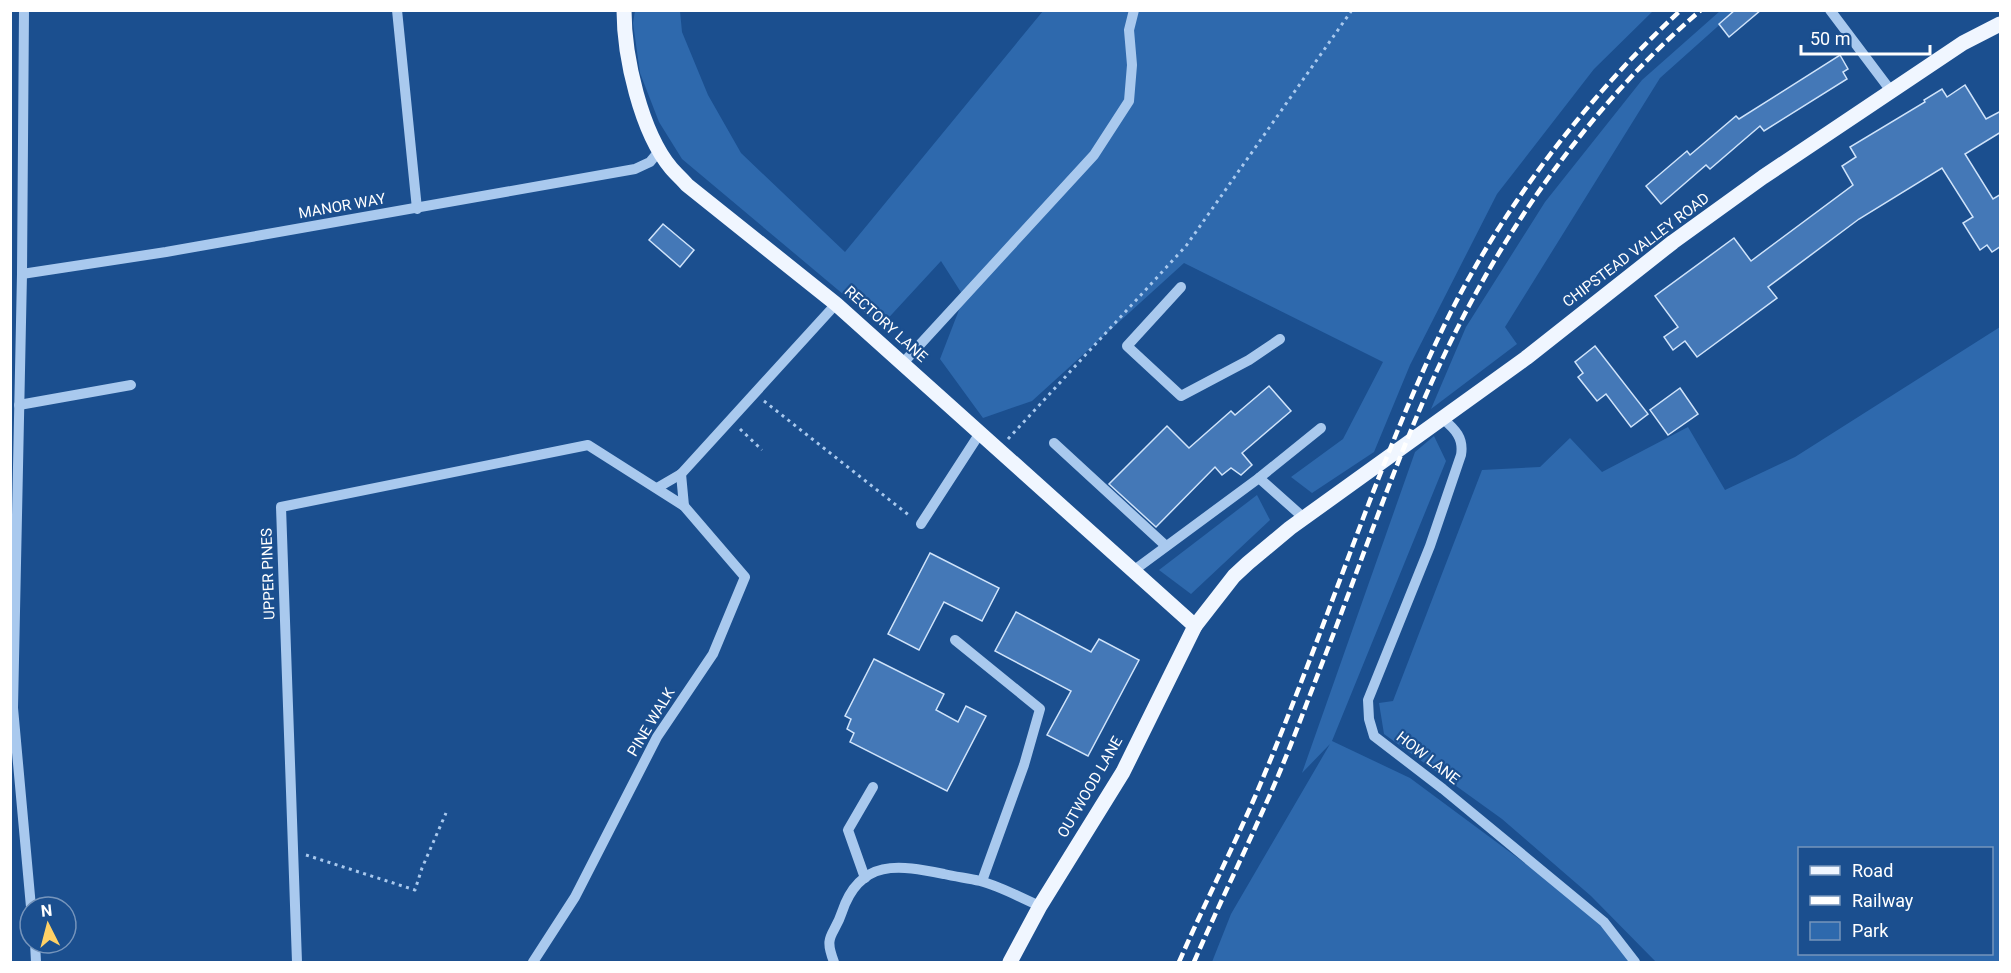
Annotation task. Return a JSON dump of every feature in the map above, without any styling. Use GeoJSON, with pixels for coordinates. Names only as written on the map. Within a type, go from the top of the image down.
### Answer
{"type":"FeatureCollection","features":[{"type":"Feature","properties":{"kind":"main road","name":"RECTORY LANE"},"geometry":{"type":"LineString","coordinates":[[624,10],[629,64],[642,110],[670,168],[836,304],[1195,626]]}},
{"type":"Feature","properties":{"kind":"main road","name":"CHIPSTEAD VALLEY ROAD"},"geometry":{"type":"LineString","coordinates":[[1195,626],[1234,576],[1261,551],[1526,358],[1673,242],[1736,196],[1891,91],[1963,44],[2001,24]]}},
{"type":"Feature","properties":{"kind":"main road","name":"OUTWOOD LANE"},"geometry":{"type":"LineString","coordinates":[[1010,963],[1040,906],[1123,772],[1195,626]]}},
{"type":"Feature","properties":{"kind":"street"},"geometry":{"type":"LineString","coordinates":[[24,10],[16,239],[22,274],[13,708],[30,895]]}},
{"type":"Feature","properties":{"kind":"street"},"geometry":{"type":"LineString","coordinates":[[397,10],[417,209]]}},
{"type":"Feature","properties":{"kind":"street"},"geometry":{"type":"LineString","coordinates":[[903,363],[1094,154],[1128,101],[1132,65],[1129,30],[1134,10]]}},
{"type":"Feature","properties":{"kind":"street"},"geometry":{"type":"LineString","coordinates":[[1830,10],[1891,91]]}},
{"type":"Feature","properties":{"kind":"street","name":"MANOR WAY"},"geometry":{"type":"LineString","coordinates":[[22,274],[166,252],[635,169],[650,162],[660,150]]}},
{"type":"Feature","properties":{"kind":"street"},"geometry":{"type":"LineString","coordinates":[[1180,286],[1127,346],[1181,396],[1248,360],[1280,339]]}},
{"type":"Feature","properties":{"kind":"street"},"geometry":{"type":"LineString","coordinates":[[657,488],[681,474],[836,304]]}},
{"type":"Feature","properties":{"kind":"street"},"geometry":{"type":"LineString","coordinates":[[19,405],[131,385]]}},
{"type":"Feature","properties":{"kind":"street","name":"HOW LANE"},"geometry":{"type":"LineString","coordinates":[[1443,419],[1459,436],[1463,445],[1461,455],[1430,546],[1368,700],[1369,719],[1374,736],[1443,789],[1604,921],[1635,963]]}},
{"type":"Feature","properties":{"kind":"street"},"geometry":{"type":"LineString","coordinates":[[1133,570],[1258,478],[1321,428]]}},
{"type":"Feature","properties":{"kind":"street"},"geometry":{"type":"LineString","coordinates":[[921,524],[980,433]]}},
{"type":"Feature","properties":{"kind":"street"},"geometry":{"type":"LineString","coordinates":[[1054,443],[1166,546]]}},
{"type":"Feature","properties":{"kind":"street","name":"UPPER PINES"},"geometry":{"type":"LineString","coordinates":[[297,963],[280,507],[588,445],[657,488]]}},
{"type":"Feature","properties":{"kind":"street"},"geometry":{"type":"LineString","coordinates":[[681,474],[684,506]]}},
{"type":"Feature","properties":{"kind":"street"},"geometry":{"type":"LineString","coordinates":[[1258,478],[1304,518]]}},
{"type":"Feature","properties":{"kind":"street","name":"PINE WALK"},"geometry":{"type":"LineString","coordinates":[[532,963],[575,897],[657,737],[713,654],[745,577],[684,506],[657,488]]}},
{"type":"Feature","properties":{"kind":"street"},"geometry":{"type":"LineString","coordinates":[[955,640],[1040,709],[1024,765],[982,881]]}},
{"type":"Feature","properties":{"kind":"street"},"geometry":{"type":"LineString","coordinates":[[865,878],[848,830],[873,786]]}},
{"type":"Feature","properties":{"kind":"street"},"geometry":{"type":"LineString","coordinates":[[834,963],[829,937],[839,922],[848,898],[865,878],[877,870],[903,867],[982,881],[1040,906]]}},
{"type":"Feature","properties":{"kind":"path"},"geometry":{"type":"LineString","coordinates":[[999,450],[1186,246],[1352,10]]}},
{"type":"Feature","properties":{"kind":"path"},"geometry":{"type":"LineString","coordinates":[[754,393],[921,524]]}},
{"type":"Feature","properties":{"kind":"path"},"geometry":{"type":"LineString","coordinates":[[730,420],[762,450]]}},
{"type":"Feature","properties":{"kind":"path"},"geometry":{"type":"LineString","coordinates":[[293,851],[415,890],[446,813]]}},
{"type":"Feature","properties":{"kind":"green space"},"geometry":{"type":"Polygon","coordinates":[[[635,11],[680,11],[682,32],[708,95],[741,153],[845,252],[1043,11],[1653,11],[1594,69],[1497,194],[1410,365],[1374,452],[1312,493],[1291,477],[1343,439],[1383,362],[1184,263],[1032,401],[983,418],[940,359],[964,297],[941,261],[881,326],[682,159],[659,122],[640,73],[633,23],[635,11]]]}},
{"type":"Feature","properties":{"kind":"green space"},"geometry":{"type":"Polygon","coordinates":[[[1720,11],[1735,11],[1660,78],[1505,327],[1517,344],[1431,409],[1466,327],[1545,202],[1642,80],[1720,11]]]}},
{"type":"Feature","properties":{"kind":"green space"},"geometry":{"type":"Polygon","coordinates":[[[2000,327],[2000,962],[1656,962],[1591,896],[1502,819],[1384,734],[1379,703],[1393,701],[1482,470],[1540,467],[1570,438],[1602,472],[1688,427],[1725,490],[1795,457],[2000,327]]]}},
{"type":"Feature","properties":{"kind":"green space"},"geometry":{"type":"Polygon","coordinates":[[[1434,436],[1446,461],[1332,741],[1410,778],[1604,922],[1635,962],[1212,962],[1231,914],[1330,744],[1302,773],[1415,452],[1434,436]]]}},
{"type":"Feature","properties":{"kind":"green space"},"geometry":{"type":"Polygon","coordinates":[[[1257,495],[1270,520],[1191,594],[1159,570],[1257,495]]]}},
{"type":"Feature","properties":{"kind":"building"},"geometry":{"type":"Polygon","coordinates":[[[1735,10],[1761,10],[1729,37],[1719,24],[1735,10]]]}},
{"type":"Feature","properties":{"kind":"building"},"geometry":{"type":"Polygon","coordinates":[[[1840,55],[1848,69],[1843,72],[1847,79],[1764,131],[1760,126],[1710,169],[1706,165],[1661,204],[1646,186],[1687,151],[1690,155],[1736,116],[1739,119],[1840,55]]]}},
{"type":"Feature","properties":{"kind":"building"},"geometry":{"type":"Polygon","coordinates":[[[1965,85],[1986,119],[2001,111],[2001,132],[1965,154],[1993,199],[2001,194],[2001,246],[1992,252],[1987,245],[1980,250],[1963,223],[1973,217],[1942,168],[1859,219],[1768,287],[1777,298],[1697,357],[1685,341],[1673,350],[1664,337],[1678,327],[1655,296],[1734,238],[1751,261],[1853,185],[1842,166],[1856,157],[1850,147],[1925,102],[1924,100],[1942,89],[1947,97],[1965,85]]]}},
{"type":"Feature","properties":{"kind":"building"},"geometry":{"type":"Polygon","coordinates":[[[663,224],[694,250],[680,267],[649,240],[663,224]]]}},
{"type":"Feature","properties":{"kind":"building"},"geometry":{"type":"Polygon","coordinates":[[[1595,346],[1648,414],[1631,427],[1606,394],[1597,401],[1578,377],[1583,373],[1575,362],[1595,346]]]}},
{"type":"Feature","properties":{"kind":"building"},"geometry":{"type":"Polygon","coordinates":[[[1269,386],[1291,411],[1242,453],[1252,465],[1241,475],[1231,468],[1222,475],[1215,467],[1156,527],[1109,484],[1167,426],[1189,448],[1231,411],[1235,415],[1269,386]]]}},
{"type":"Feature","properties":{"kind":"building"},"geometry":{"type":"Polygon","coordinates":[[[1680,388],[1698,414],[1668,435],[1650,410],[1680,388]]]}},
{"type":"Feature","properties":{"kind":"building"},"geometry":{"type":"Polygon","coordinates":[[[930,553],[999,588],[982,621],[944,602],[919,650],[888,634],[930,553]]]}},
{"type":"Feature","properties":{"kind":"building"},"geometry":{"type":"Polygon","coordinates":[[[1016,612],[1091,652],[1099,639],[1139,660],[1088,756],[1047,735],[1071,691],[995,651],[1016,612]]]}},
{"type":"Feature","properties":{"kind":"building"},"geometry":{"type":"Polygon","coordinates":[[[874,659],[944,694],[936,710],[958,722],[966,706],[986,716],[947,791],[850,742],[854,733],[847,729],[851,719],[845,716],[874,659]]]}},
{"type":"Feature","properties":{"kind":"railway"},"geometry":{"type":"LineString","coordinates":[[1179,962],[1245,820],[1406,411],[1465,285],[1490,242],[1547,158],[1612,80],[1681,10]]}},
{"type":"Feature","properties":{"kind":"railway"},"geometry":{"type":"LineString","coordinates":[[1194,962],[1280,772],[1419,411],[1479,287],[1533,200],[1595,118],[1628,80],[1701,10]]}}]}
